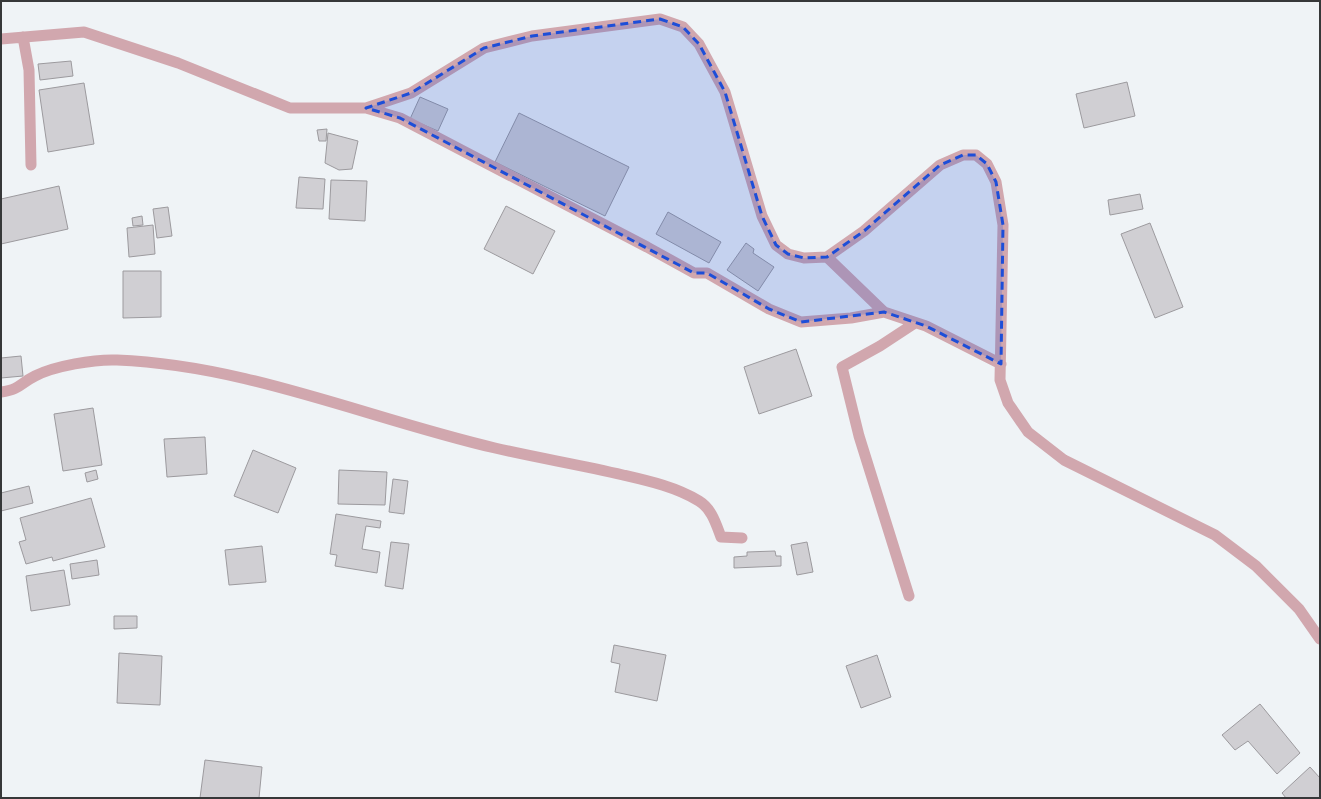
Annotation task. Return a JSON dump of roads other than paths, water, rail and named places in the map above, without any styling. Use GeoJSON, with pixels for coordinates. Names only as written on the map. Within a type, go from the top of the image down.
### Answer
{"type":"FeatureCollection","features":[{"type":"Feature","properties":{"kind":"street"},"geometry":{"type":"LineString","coordinates":[[366,108],[411,94],[484,48],[532,36],[660,19],[682,27],[699,44],[725,92],[762,216],[776,245],[788,254],[804,258],[827,257],[864,231],[940,166],[963,155],[976,155],[987,164],[996,182],[1003,225],[1000,380],[1008,403],[1028,432],[1064,460],[1215,535],[1256,566],[1299,609],[1320,639]]}},
{"type":"Feature","properties":{"kind":"street"},"geometry":{"type":"LineString","coordinates":[[1,39],[84,32],[178,63],[290,108],[366,108],[400,118],[647,247],[694,274],[708,273],[769,309],[801,322],[851,318],[884,312]]}},
{"type":"Feature","properties":{"kind":"street"},"geometry":{"type":"LineString","coordinates":[[23,37],[29,70],[31,165]]}},
{"type":"Feature","properties":{"kind":"street"},"geometry":{"type":"LineString","coordinates":[[827,257],[884,312],[926,326],[1000,364]]}},
{"type":"Feature","properties":{"kind":"street"},"geometry":{"type":"LineString","coordinates":[[909,596],[859,436],[842,367],[880,346],[916,323]]}},
{"type":"Feature","properties":{"kind":"street"},"geometry":{"type":"LineString","coordinates":[[1,392],[15,390],[33,377],[56,367],[115,360],[163,363],[221,372],[495,448],[585,466],[660,484],[701,502],[712,514],[721,537],[742,538]]}}]}
